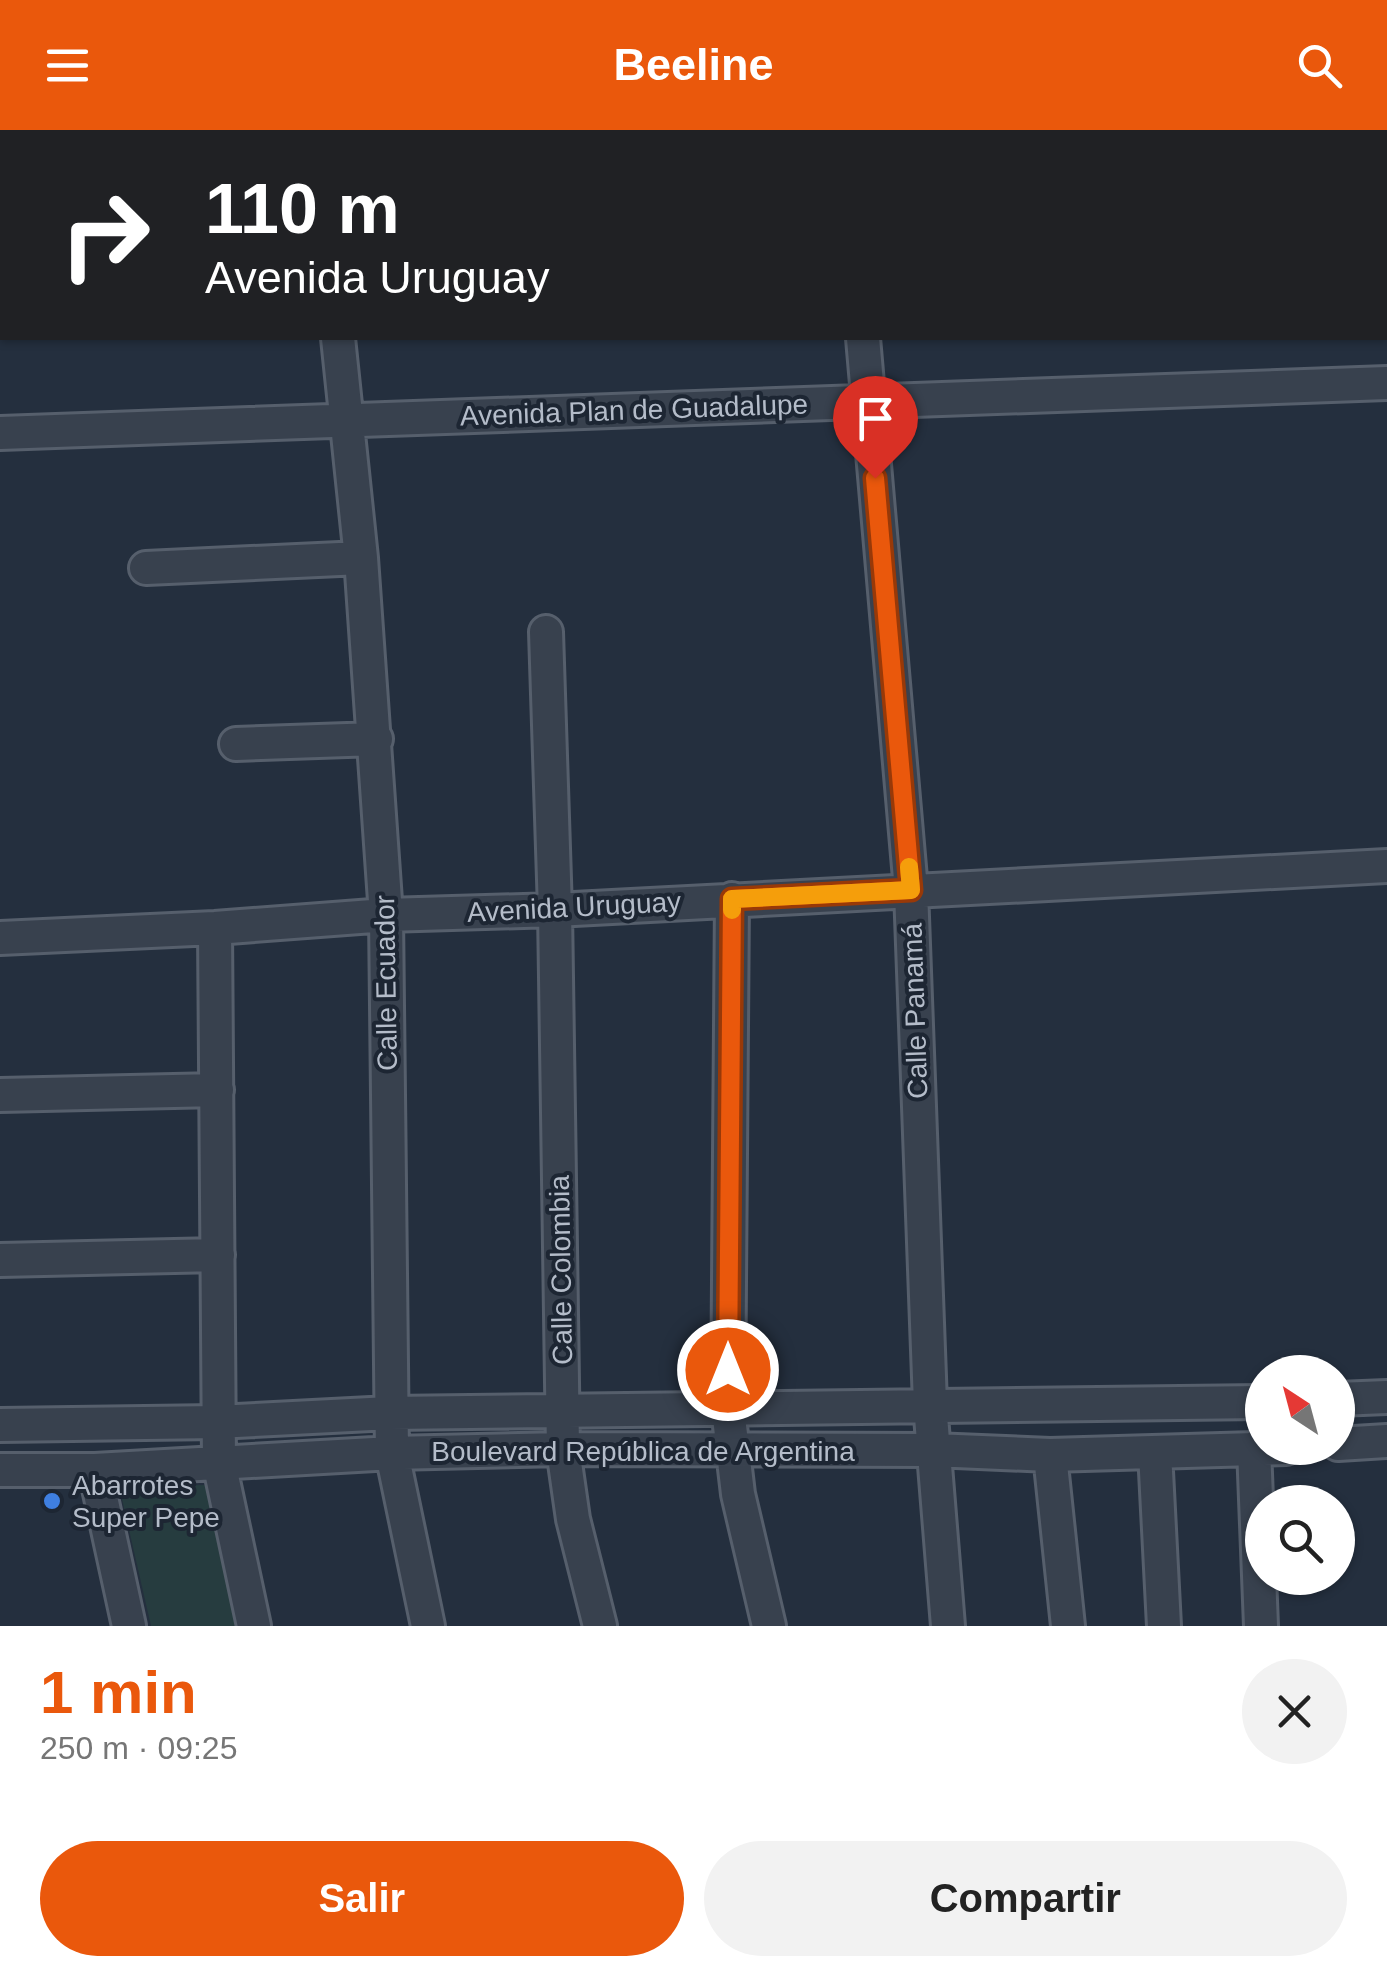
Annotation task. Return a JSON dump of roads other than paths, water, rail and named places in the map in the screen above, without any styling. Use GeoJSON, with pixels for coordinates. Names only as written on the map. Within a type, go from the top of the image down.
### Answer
{"type":"FeatureCollection","features":[{"type":"Feature","properties":{"kind":"street","name":"Calle Ecuador"},"geometry":{"type":"LineString","coordinates":[[338,340],[376,739],[386,915],[392,1453],[428,1626]]}},
{"type":"Feature","properties":{"kind":"street","name":"Calle Panamá"},"geometry":{"type":"LineString","coordinates":[[863,340],[911,890],[930,1404],[948,1626]]}},
{"type":"Feature","properties":{"kind":"street","name":"Avenida Plan de Guadalupe"},"geometry":{"type":"LineString","coordinates":[[0,433],[1387,383]]}},
{"type":"Feature","properties":{"kind":"street"},"geometry":{"type":"LineString","coordinates":[[146,568],[360,558]]}},
{"type":"Feature","properties":{"kind":"street","name":"Calle Colombia"},"geometry":{"type":"LineString","coordinates":[[546,632],[555,910],[563,1449],[572,1519],[600,1626]]}},
{"type":"Feature","properties":{"kind":"street"},"geometry":{"type":"LineString","coordinates":[[236,744],[376,739]]}},
{"type":"Feature","properties":{"kind":"street","name":"Avenida Uruguay"},"geometry":{"type":"LineString","coordinates":[[0,938],[1387,866]]}},
{"type":"Feature","properties":{"kind":"street"},"geometry":{"type":"LineString","coordinates":[[732,899],[728,1409],[738,1494],[768,1626]]}},
{"type":"Feature","properties":{"kind":"street"},"geometry":{"type":"LineString","coordinates":[[215,928],[216,1422],[219,1462],[254,1626]]}},
{"type":"Feature","properties":{"kind":"street"},"geometry":{"type":"LineString","coordinates":[[0,1096],[217,1090]]}},
{"type":"Feature","properties":{"kind":"street"},"geometry":{"type":"LineString","coordinates":[[0,1260],[218,1255]]}},
{"type":"Feature","properties":{"kind":"street"},"geometry":{"type":"LineString","coordinates":[[1355,1398],[1387,1397]]}},
{"type":"Feature","properties":{"kind":"street","name":"Boulevard República de Argentina"},"geometry":{"type":"LineString","coordinates":[[0,1425],[216,1422],[390,1413],[1245,1402]]}},
{"type":"Feature","properties":{"kind":"street"},"geometry":{"type":"LineString","coordinates":[[1355,1443],[1387,1441]]}},
{"type":"Feature","properties":{"kind":"street","name":"Boulevard República de Argentina"},"geometry":{"type":"LineString","coordinates":[[0,1470],[95,1470],[392,1453],[563,1449],[933,1450],[1050,1455],[1245,1449]]}},
{"type":"Feature","properties":{"kind":"street"},"geometry":{"type":"LineString","coordinates":[[1154,1452],[1164,1626]]}},
{"type":"Feature","properties":{"kind":"street"},"geometry":{"type":"LineString","coordinates":[[1050,1455],[1068,1626]]}},
{"type":"Feature","properties":{"kind":"street"},"geometry":{"type":"LineString","coordinates":[[1261,1626],[1269,1465]]}},
{"type":"Feature","properties":{"kind":"street"},"geometry":{"type":"LineString","coordinates":[[95,1470],[129,1626]]}},
{"type":"Feature","properties":{"kind":"place","name":"Abarrotes Super Pepe"},"geometry":{"type":"Point","coordinates":[52,1501]}}]}
